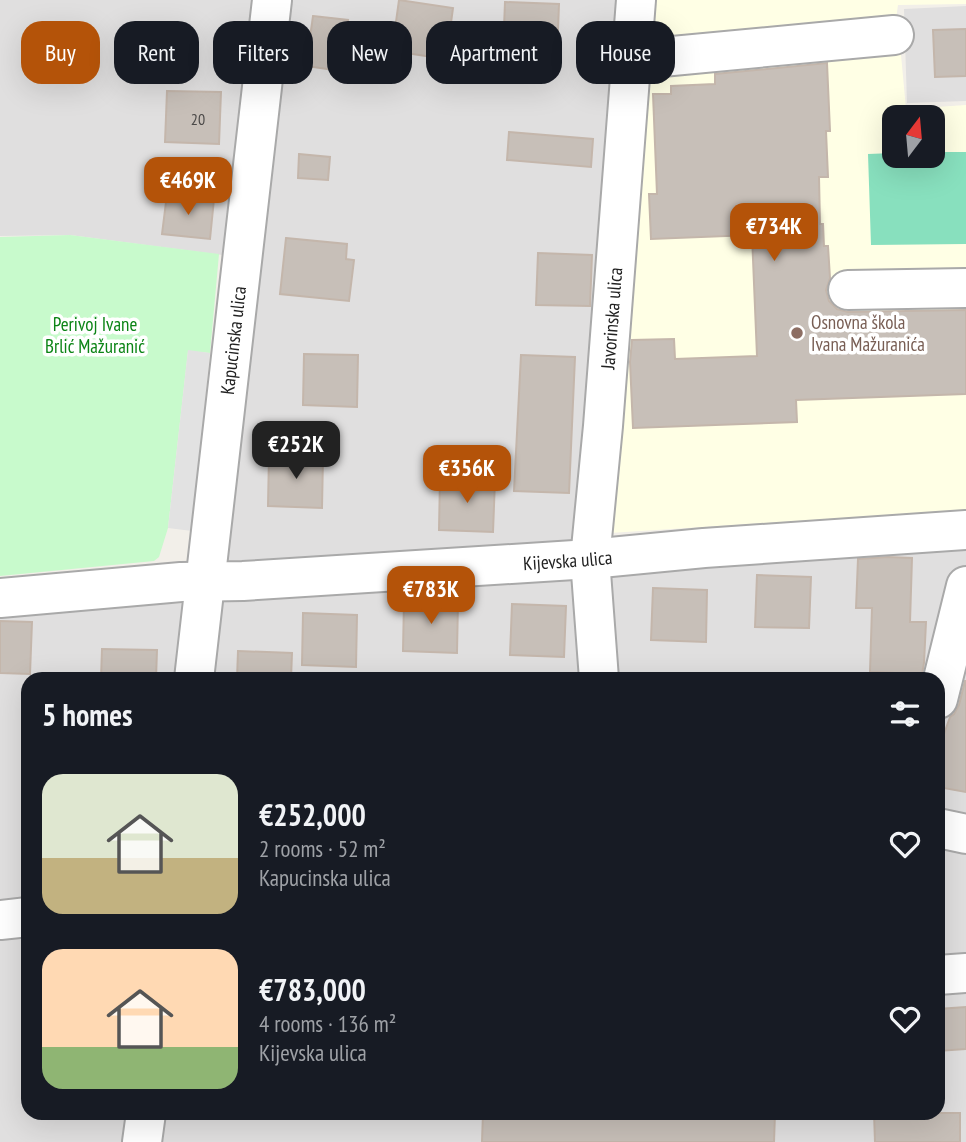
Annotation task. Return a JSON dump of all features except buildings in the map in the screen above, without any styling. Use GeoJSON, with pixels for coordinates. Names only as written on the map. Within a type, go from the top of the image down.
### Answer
{"type":"FeatureCollection","features":[{"type":"Feature","properties":{"kind":"street","name":"Kapucinska ulica"},"geometry":{"type":"LineString","coordinates":[[195,672],[272,0]]}},
{"type":"Feature","properties":{"kind":"street","name":"Javorinska ulica"},"geometry":{"type":"LineString","coordinates":[[634,21],[636,0]]}},
{"type":"Feature","properties":{"kind":"street"},"geometry":{"type":"LineString","coordinates":[[675,56],[894,35]]}},
{"type":"Feature","properties":{"kind":"street","name":"Javorinska ulica"},"geometry":{"type":"LineString","coordinates":[[598,672],[590,559],[603,426],[628,84]]}},
{"type":"Feature","properties":{"kind":"street"},"geometry":{"type":"LineString","coordinates":[[848,290],[966,288]]}},
{"type":"Feature","properties":{"kind":"street","name":"Kijevska ulica"},"geometry":{"type":"LineString","coordinates":[[0,598],[181,582],[243,581],[590,559],[704,548],[966,530]]}},
{"type":"Feature","properties":{"kind":"street"},"geometry":{"type":"LineString","coordinates":[[945,672],[966,586]]}},
{"type":"Feature","properties":{"kind":"street"},"geometry":{"type":"LineString","coordinates":[[945,830],[966,834]]}},
{"type":"Feature","properties":{"kind":"street"},"geometry":{"type":"LineString","coordinates":[[0,919],[21,918]]}},
{"type":"Feature","properties":{"kind":"street"},"geometry":{"type":"LineString","coordinates":[[945,974],[966,973]]}},
{"type":"Feature","properties":{"kind":"street"},"geometry":{"type":"LineString","coordinates":[[142,1142],[145,1120]]}},
{"type":"Feature","properties":{"kind":"shaded area"},"geometry":{"type":"Polygon","coordinates":[[[0,0],[627,0],[625,21],[576,21],[576,84],[619,84],[572,575],[966,538],[966,1142],[0,1142],[0,617],[217,602],[253,259],[70,235],[0,236],[0,0]]]}},
{"type":"Feature","properties":{"kind":"shaded area"},"geometry":{"type":"Polygon","coordinates":[[[655,0],[966,0],[966,4],[898,5],[895,26],[675,42],[675,21],[653,21],[655,0]]]}},
{"type":"Feature","properties":{"kind":"shaded area"},"geometry":{"type":"Polygon","coordinates":[[[966,6],[966,101],[907,103],[904,9],[966,6]]]}},
{"type":"Feature","properties":{"kind":"shaded area","name":"Osnovna škola Ivana Mažuranića"},"geometry":{"type":"Polygon","coordinates":[[[900,44],[906,105],[882,105],[882,168],[945,168],[945,106],[966,105],[966,510],[610,533],[648,84],[675,84],[675,67],[900,44]]]}},
{"type":"Feature","properties":{"kind":"shaded area"},"geometry":{"type":"Polygon","coordinates":[[[188,350],[210,353],[192,531],[168,528],[188,350]]]}},
{"type":"Feature","properties":{"kind":"green space"},"geometry":{"type":"Polygon","coordinates":[[[945,152],[966,152],[966,244],[871,245],[868,154],[882,153],[882,168],[945,168],[945,152]]]}},
{"type":"Feature","properties":{"kind":"green space","name":"Perivoj Ivane Brlić Mažuranić"},"geometry":{"type":"Polygon","coordinates":[[[70,235],[219,254],[210,353],[188,351],[168,528],[159,557],[154,561],[0,576],[0,237],[70,235]]]}},
{"type":"Feature","properties":{"kind":"place","name":"Osnovna škola Ivana Mažuranića"},"geometry":{"type":"Point","coordinates":[797,333]}}]}
